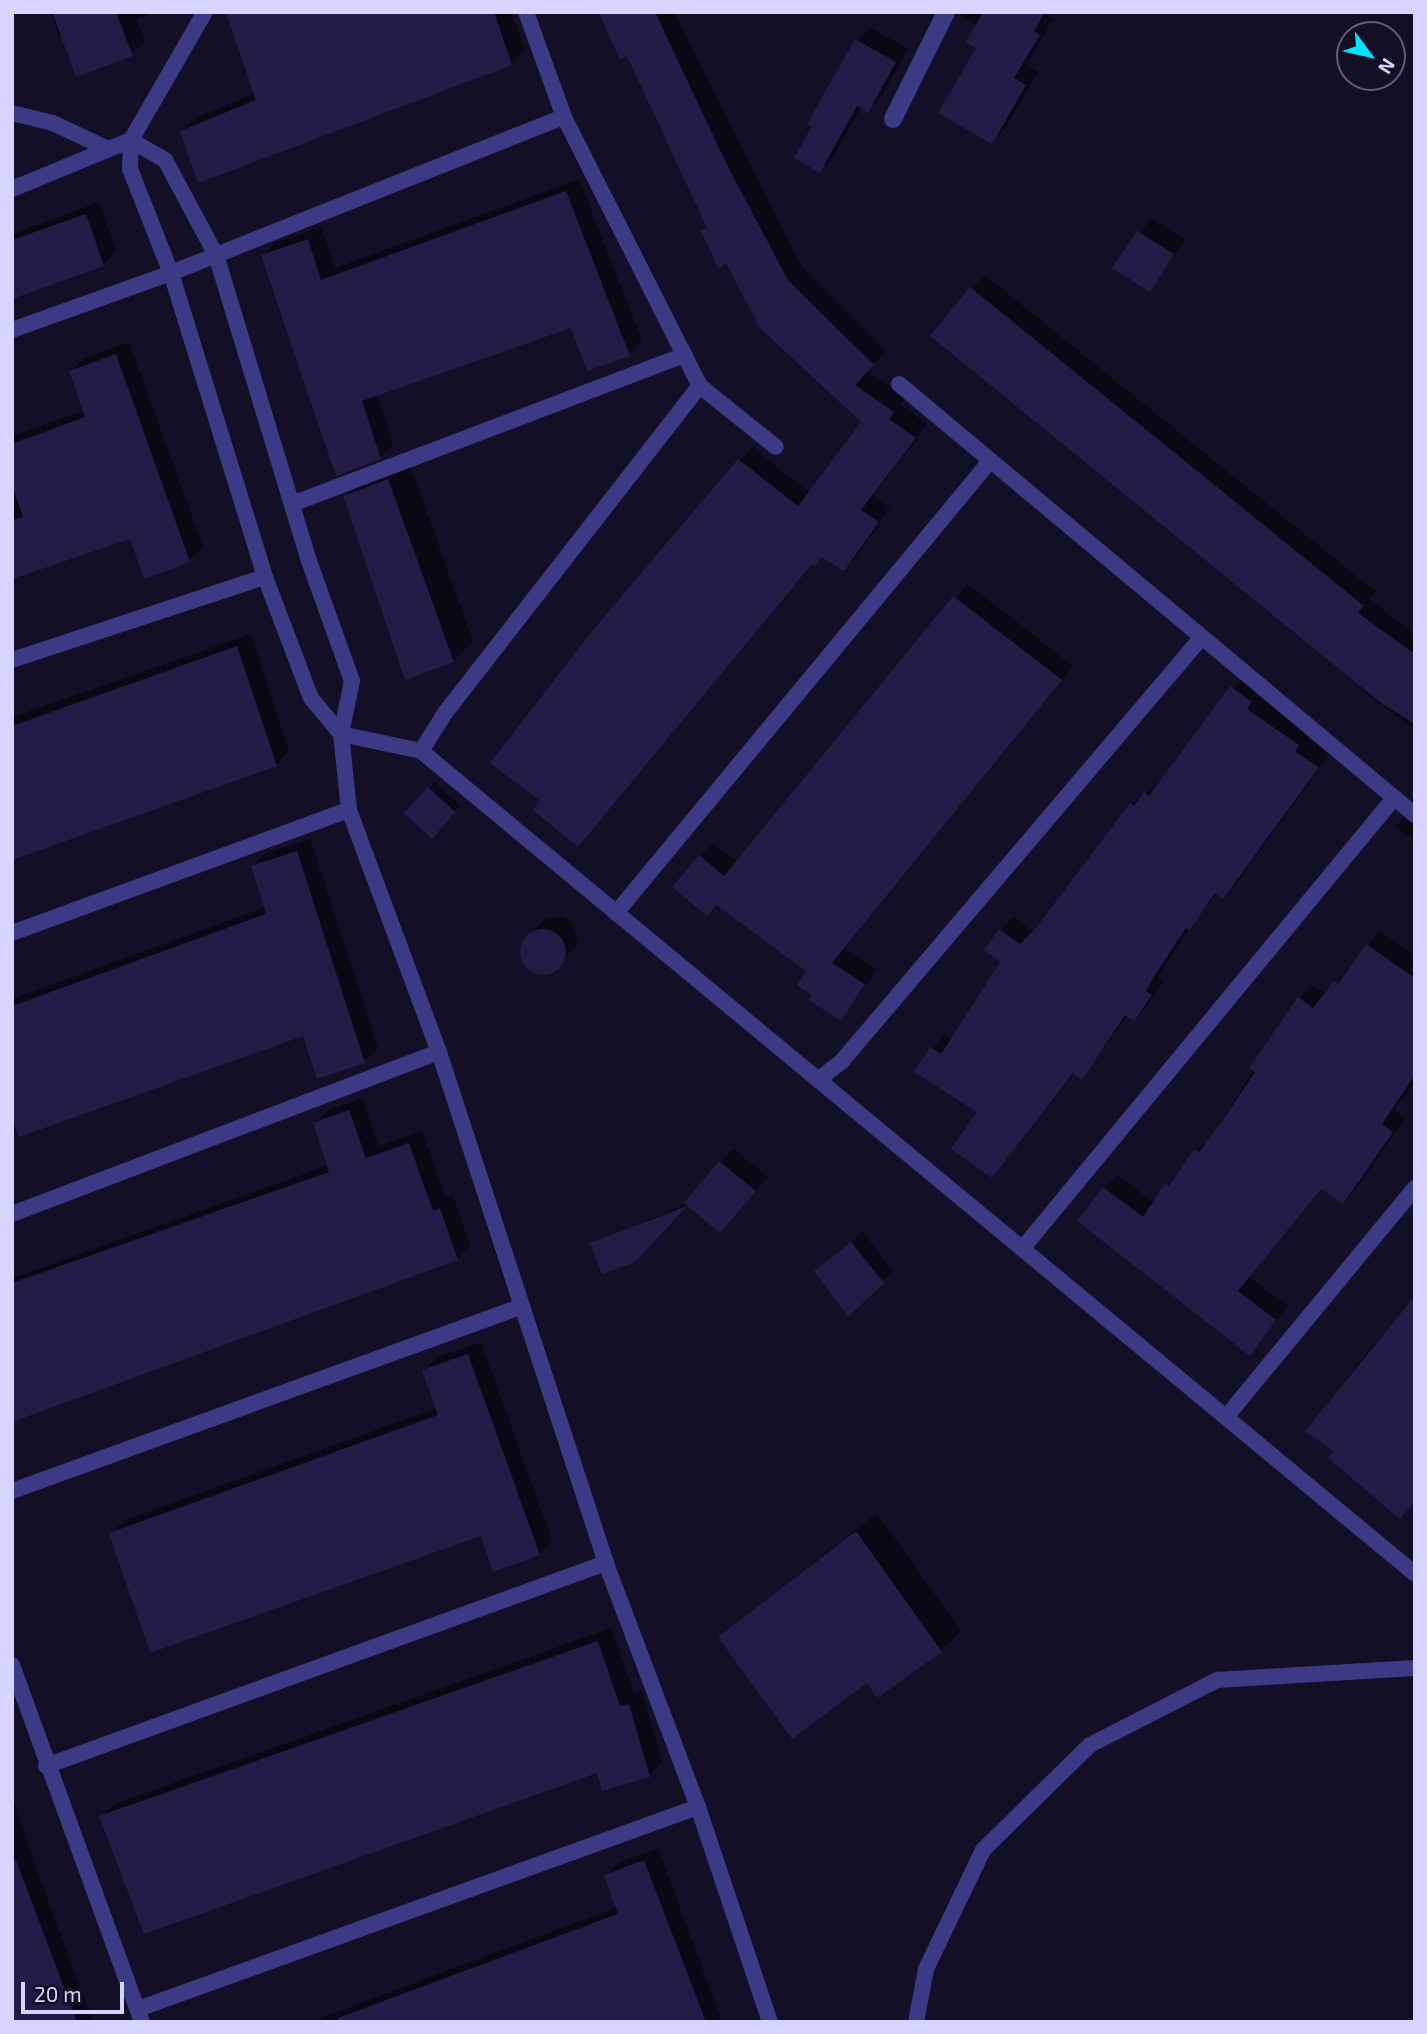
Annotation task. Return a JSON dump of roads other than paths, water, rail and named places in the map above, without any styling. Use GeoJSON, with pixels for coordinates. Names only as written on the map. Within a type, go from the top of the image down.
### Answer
{"type":"FeatureCollection","features":[{"type":"Feature","properties":{"kind":"street"},"geometry":{"type":"LineString","coordinates":[[893,120],[946,12]]}},
{"type":"Feature","properties":{"kind":"lane"},"geometry":{"type":"LineString","coordinates":[[205,12],[131,139],[130,169],[171,273],[265,577],[311,698],[341,734],[421,751],[1415,1574]]}},
{"type":"Feature","properties":{"kind":"lane"},"geometry":{"type":"LineString","coordinates":[[527,12],[564,117],[700,386],[776,447]]}},
{"type":"Feature","properties":{"kind":"lane"},"geometry":{"type":"LineString","coordinates":[[13,111],[53,124],[106,148]]}},
{"type":"Feature","properties":{"kind":"lane"},"geometry":{"type":"LineString","coordinates":[[12,330],[171,273],[564,117]]}},
{"type":"Feature","properties":{"kind":"lane"},"geometry":{"type":"LineString","coordinates":[[12,189],[131,139]]}},
{"type":"Feature","properties":{"kind":"lane"},"geometry":{"type":"LineString","coordinates":[[131,139],[165,160],[216,255],[292,504],[352,681],[341,734],[349,810],[439,1052],[520,1307],[606,1563],[698,1807],[770,2022]]}},
{"type":"Feature","properties":{"kind":"lane"},"geometry":{"type":"LineString","coordinates":[[292,504],[685,355]]}},
{"type":"Feature","properties":{"kind":"lane"},"geometry":{"type":"LineString","coordinates":[[899,384],[1415,815]]}},
{"type":"Feature","properties":{"kind":"lane"},"geometry":{"type":"LineString","coordinates":[[421,751],[445,713],[700,386]]}},
{"type":"Feature","properties":{"kind":"lane"},"geometry":{"type":"LineString","coordinates":[[616,913],[990,461]]}},
{"type":"Feature","properties":{"kind":"lane"},"geometry":{"type":"LineString","coordinates":[[12,660],[265,577]]}},
{"type":"Feature","properties":{"kind":"lane"},"geometry":{"type":"LineString","coordinates":[[818,1080],[842,1061],[1202,637]]}},
{"type":"Feature","properties":{"kind":"lane"},"geometry":{"type":"LineString","coordinates":[[1022,1248],[1394,798]]}},
{"type":"Feature","properties":{"kind":"lane"},"geometry":{"type":"LineString","coordinates":[[12,933],[349,810]]}},
{"type":"Feature","properties":{"kind":"lane"},"geometry":{"type":"LineString","coordinates":[[12,1214],[439,1052]]}},
{"type":"Feature","properties":{"kind":"lane"},"geometry":{"type":"LineString","coordinates":[[1226,1417],[1415,1188]]}},
{"type":"Feature","properties":{"kind":"lane"},"geometry":{"type":"LineString","coordinates":[[12,1491],[520,1307]]}},
{"type":"Feature","properties":{"kind":"lane"},"geometry":{"type":"LineString","coordinates":[[46,1766],[606,1563]]}},
{"type":"Feature","properties":{"kind":"lane"},"geometry":{"type":"LineString","coordinates":[[12,1665],[46,1766],[140,2016],[698,1807]]}},
{"type":"Feature","properties":{"kind":"lane"},"geometry":{"type":"LineString","coordinates":[[916,2022],[926,1969],[983,1850],[1090,1745],[1217,1680],[1415,1668]]}}]}
